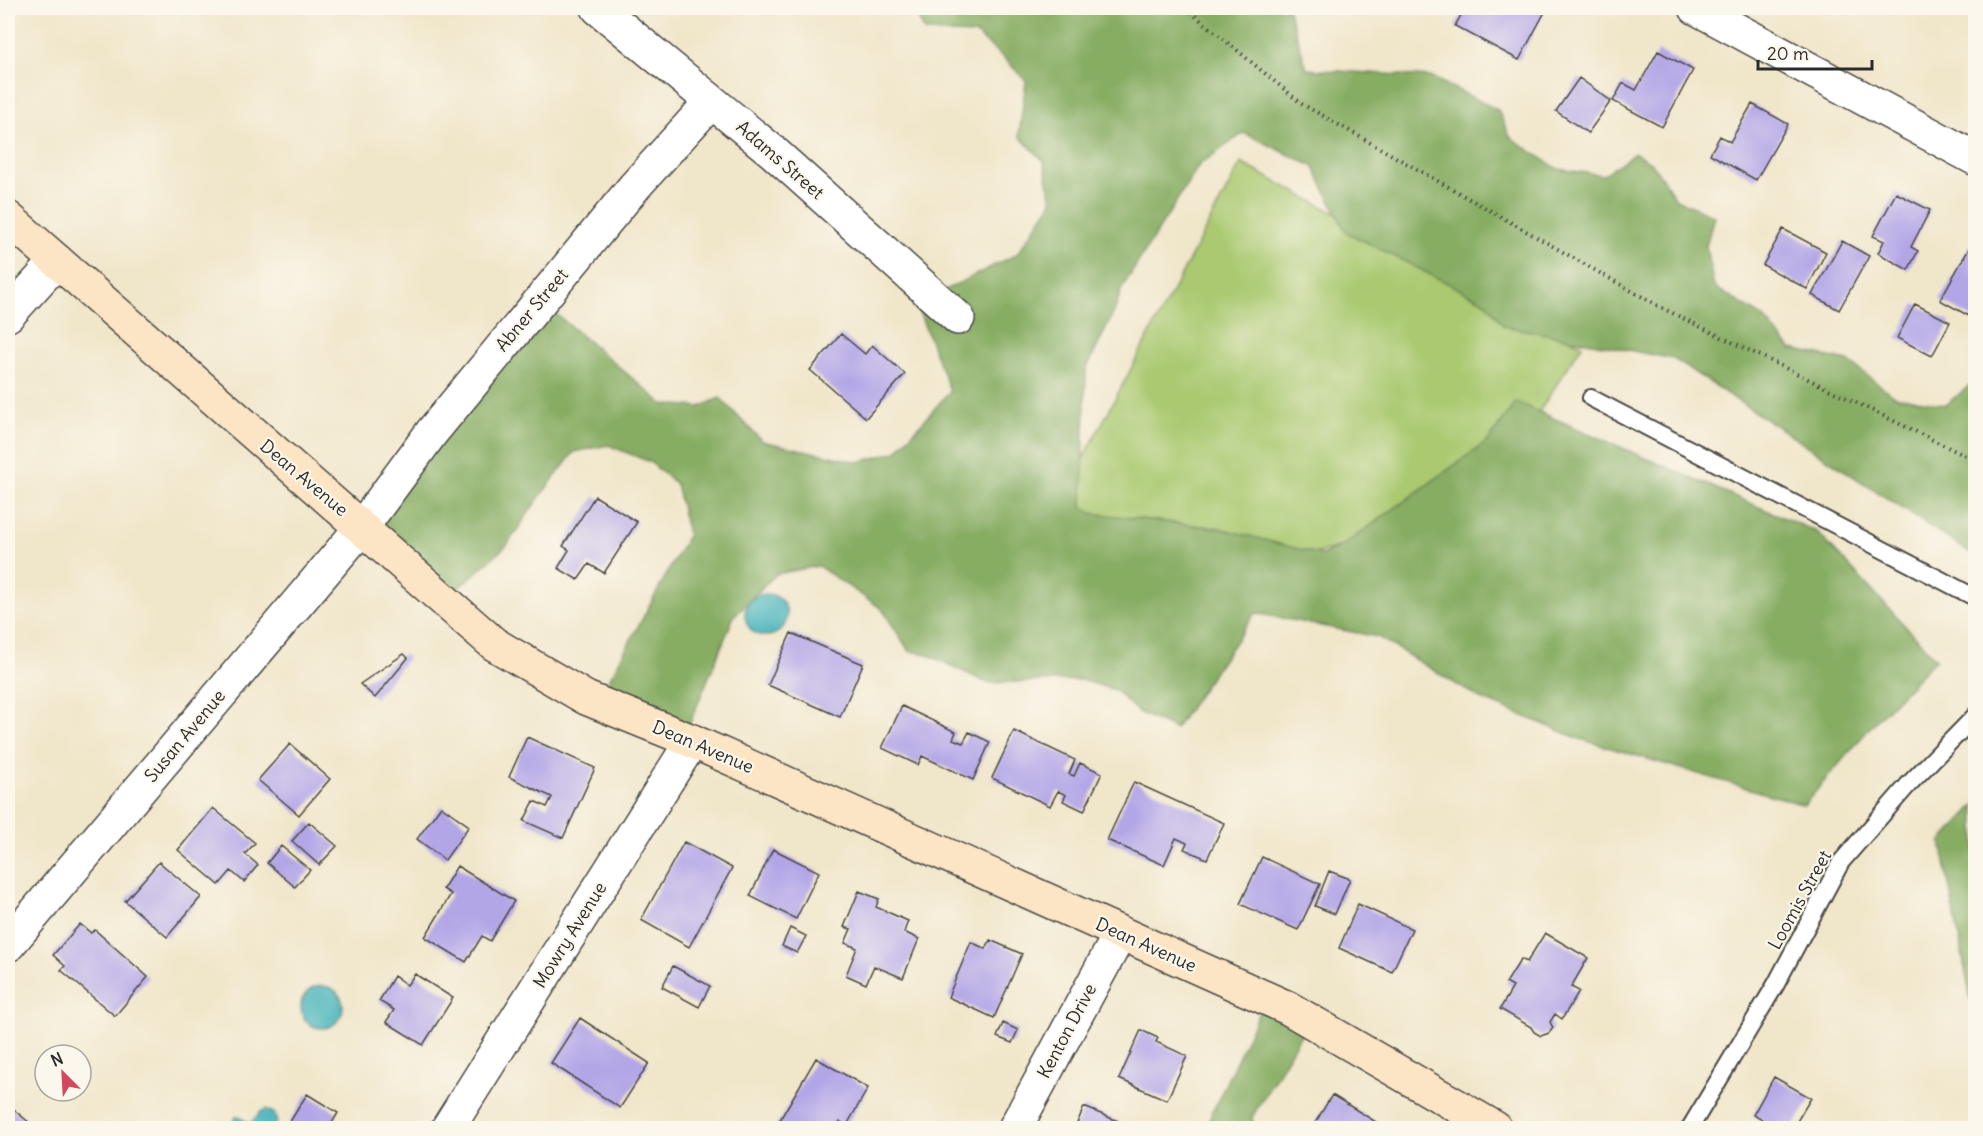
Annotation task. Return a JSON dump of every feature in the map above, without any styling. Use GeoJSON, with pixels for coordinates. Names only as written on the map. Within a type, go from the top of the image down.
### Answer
{"type":"FeatureCollection","features":[{"type":"Feature","properties":{"kind":"street","name":"Adams Street"},"geometry":{"type":"LineString","coordinates":[[598,8],[772,151],[958,318]]}},
{"type":"Feature","properties":{"kind":"street"},"geometry":{"type":"LineString","coordinates":[[1696,8],[1976,159]]}},
{"type":"Feature","properties":{"kind":"street","name":"Abner Street"},"geometry":{"type":"LineString","coordinates":[[362,526],[432,432],[524,319],[635,186],[711,102]]}},
{"type":"Feature","properties":{"kind":"street","name":"Dean Avenue"},"geometry":{"type":"LineString","coordinates":[[8,218],[494,644],[586,698],[692,741],[1288,1008],[1495,1128]]}},
{"type":"Feature","properties":{"kind":"street"},"geometry":{"type":"LineString","coordinates":[[8,315],[57,261]]}},
{"type":"Feature","properties":{"kind":"street","name":"Susan Avenue"},"geometry":{"type":"LineString","coordinates":[[8,945],[362,526]]}},
{"type":"Feature","properties":{"kind":"street","name":"Mowry Avenue"},"geometry":{"type":"LineString","coordinates":[[448,1128],[692,741]]}},
{"type":"Feature","properties":{"kind":"street","name":"Kenton Drive"},"geometry":{"type":"LineString","coordinates":[[1015,1128],[1120,934]]}},
{"type":"Feature","properties":{"kind":"lane"},"geometry":{"type":"LineString","coordinates":[[1591,398],[1976,598]]}},
{"type":"Feature","properties":{"kind":"lane","name":"Loomis Street"},"geometry":{"type":"LineString","coordinates":[[1690,1128],[1776,984],[1841,862],[1908,785],[1976,715]]}},
{"type":"Feature","properties":{"kind":"path"},"geometry":{"type":"LineString","coordinates":[[1186,8],[1302,104],[1660,307],[1976,461]]}},
{"type":"Feature","properties":{"kind":"green space"},"geometry":{"type":"Polygon","coordinates":[[[913,8],[1288,8],[1307,69],[1431,77],[1498,110],[1510,137],[1558,169],[1603,175],[1635,153],[1652,163],[1676,199],[1714,216],[1706,246],[1714,287],[1763,317],[1791,349],[1848,361],[1894,396],[1946,405],[1975,381],[1975,556],[1674,359],[1504,326],[1487,303],[1346,232],[1313,166],[1244,133],[1199,165],[1122,288],[1114,312],[1086,370],[1082,506],[1090,513],[1219,528],[1322,555],[1342,546],[1488,441],[1516,402],[1817,532],[1936,659],[1874,723],[1804,805],[1580,739],[1481,699],[1378,637],[1255,613],[1175,729],[1138,712],[1115,690],[1081,680],[987,683],[927,654],[909,651],[882,609],[818,566],[776,574],[734,616],[687,730],[602,693],[688,535],[676,484],[650,462],[608,445],[574,452],[507,545],[449,596],[362,515],[550,309],[663,404],[700,407],[720,398],[762,441],[858,462],[896,452],[950,391],[919,312],[931,297],[1017,254],[1052,202],[1044,161],[1019,136],[1026,81],[976,34],[925,32],[913,8]]]}},
{"type":"Feature","properties":{"kind":"green space"},"geometry":{"type":"Polygon","coordinates":[[[1241,163],[1582,345],[1526,432],[1381,535],[1296,559],[1177,549],[1060,502],[1241,163]]]}},
{"type":"Feature","properties":{"kind":"green space"},"geometry":{"type":"Polygon","coordinates":[[[1975,805],[1975,1021],[1941,842],[1975,805]]]}},
{"type":"Feature","properties":{"kind":"green space"},"geometry":{"type":"Polygon","coordinates":[[[1266,997],[1309,1021],[1252,1117],[1254,1128],[1205,1128],[1266,997]]]}},
{"type":"Feature","properties":{"kind":"water"},"geometry":{"type":"Polygon","coordinates":[[[766,594],[781,600],[787,615],[781,630],[766,636],[751,630],[745,615],[751,600],[766,594]]]}},
{"type":"Feature","properties":{"kind":"water"},"geometry":{"type":"Polygon","coordinates":[[[322,986],[330,987],[337,992],[342,999],[342,1015],[337,1022],[330,1027],[322,1028],[314,1027],[307,1022],[302,1015],[301,1007],[302,999],[307,992],[314,987],[322,986]]]}},
{"type":"Feature","properties":{"kind":"water"},"geometry":{"type":"Polygon","coordinates":[[[266,1109],[275,1114],[277,1123],[273,1128],[228,1128],[237,1116],[250,1124],[260,1112],[266,1109]]]}},
{"type":"Feature","properties":{"kind":"building"},"geometry":{"type":"Polygon","coordinates":[[[1465,8],[1547,8],[1519,60],[1455,26],[1465,8]]]}},
{"type":"Feature","properties":{"kind":"building"},"geometry":{"type":"Polygon","coordinates":[[[1658,51],[1693,70],[1662,127],[1613,101],[1623,83],[1636,90],[1658,51]]]}},
{"type":"Feature","properties":{"kind":"building"},"geometry":{"type":"Polygon","coordinates":[[[1579,78],[1611,101],[1588,133],[1556,111],[1579,78]]]}},
{"type":"Feature","properties":{"kind":"building"},"geometry":{"type":"Polygon","coordinates":[[[1752,104],[1788,124],[1756,180],[1710,154],[1720,136],[1730,142],[1752,104]]]}},
{"type":"Feature","properties":{"kind":"building"},"geometry":{"type":"Polygon","coordinates":[[[1896,193],[1930,210],[1911,247],[1918,251],[1908,270],[1878,253],[1884,241],[1873,236],[1896,193]]]}},
{"type":"Feature","properties":{"kind":"building"},"geometry":{"type":"Polygon","coordinates":[[[1783,229],[1826,252],[1807,289],[1763,265],[1783,229]]]}},
{"type":"Feature","properties":{"kind":"building"},"geometry":{"type":"Polygon","coordinates":[[[1976,236],[1976,320],[1940,300],[1976,236]]]}},
{"type":"Feature","properties":{"kind":"building"},"geometry":{"type":"Polygon","coordinates":[[[1842,241],[1869,256],[1839,310],[1812,295],[1842,241]]]}},
{"type":"Feature","properties":{"kind":"building"},"geometry":{"type":"Polygon","coordinates":[[[1915,304],[1950,322],[1932,356],[1897,338],[1915,304]]]}},
{"type":"Feature","properties":{"kind":"building"},"geometry":{"type":"Polygon","coordinates":[[[841,334],[865,354],[872,345],[905,374],[866,418],[810,370],[841,334]]]}},
{"type":"Feature","properties":{"kind":"building"},"geometry":{"type":"Polygon","coordinates":[[[595,496],[637,522],[604,573],[589,564],[578,580],[558,568],[569,550],[563,546],[595,496]]]}},
{"type":"Feature","properties":{"kind":"building"},"geometry":{"type":"Polygon","coordinates":[[[791,633],[863,664],[840,717],[768,685],[791,633]]]}},
{"type":"Feature","properties":{"kind":"building"},"geometry":{"type":"Polygon","coordinates":[[[404,654],[408,658],[375,698],[360,684],[404,654]]]}},
{"type":"Feature","properties":{"kind":"building"},"geometry":{"type":"Polygon","coordinates":[[[902,706],[956,732],[953,739],[963,743],[969,732],[990,742],[973,780],[922,756],[918,765],[882,748],[902,706]]]}},
{"type":"Feature","properties":{"kind":"building"},"geometry":{"type":"Polygon","coordinates":[[[1014,731],[1075,760],[1069,774],[1074,776],[1080,763],[1102,773],[1084,811],[1063,801],[1066,795],[1058,791],[1050,806],[992,778],[1014,731]]]}},
{"type":"Feature","properties":{"kind":"building"},"geometry":{"type":"Polygon","coordinates":[[[527,737],[595,768],[563,838],[524,821],[534,801],[547,807],[552,797],[509,777],[527,737]]]}},
{"type":"Feature","properties":{"kind":"building"},"geometry":{"type":"Polygon","coordinates":[[[290,744],[330,779],[299,815],[258,780],[290,744]]]}},
{"type":"Feature","properties":{"kind":"building"},"geometry":{"type":"Polygon","coordinates":[[[1134,782],[1224,823],[1207,859],[1184,849],[1187,843],[1176,838],[1164,865],[1107,840],[1134,782]]]}},
{"type":"Feature","properties":{"kind":"building"},"geometry":{"type":"Polygon","coordinates":[[[441,806],[469,826],[445,860],[417,839],[441,806]]]}},
{"type":"Feature","properties":{"kind":"building"},"geometry":{"type":"Polygon","coordinates":[[[213,808],[255,843],[245,854],[258,865],[244,882],[231,871],[219,885],[178,850],[213,808]]]}},
{"type":"Feature","properties":{"kind":"building"},"geometry":{"type":"Polygon","coordinates":[[[309,822],[337,846],[319,865],[292,841],[309,822]]]}},
{"type":"Feature","properties":{"kind":"building"},"geometry":{"type":"Polygon","coordinates":[[[684,842],[732,868],[689,947],[641,920],[684,842]]]}},
{"type":"Feature","properties":{"kind":"building"},"geometry":{"type":"Polygon","coordinates":[[[281,846],[310,870],[295,887],[267,863],[281,846]]]}},
{"type":"Feature","properties":{"kind":"building"},"geometry":{"type":"Polygon","coordinates":[[[773,849],[819,872],[796,919],[750,896],[773,849]]]}},
{"type":"Feature","properties":{"kind":"building"},"geometry":{"type":"Polygon","coordinates":[[[1262,857],[1320,884],[1298,930],[1240,904],[1262,857]]]}},
{"type":"Feature","properties":{"kind":"building"},"geometry":{"type":"Polygon","coordinates":[[[159,862],[201,897],[167,937],[125,901],[159,862]]]}},
{"type":"Feature","properties":{"kind":"building"},"geometry":{"type":"Polygon","coordinates":[[[457,866],[514,901],[490,941],[482,936],[466,962],[425,937],[451,894],[443,889],[457,866]]]}},
{"type":"Feature","properties":{"kind":"building"},"geometry":{"type":"Polygon","coordinates":[[[1329,871],[1350,879],[1335,914],[1315,906],[1329,871]]]}},
{"type":"Feature","properties":{"kind":"building"},"geometry":{"type":"Polygon","coordinates":[[[859,891],[879,899],[876,907],[908,921],[904,932],[919,939],[903,978],[874,966],[866,984],[846,975],[857,948],[845,943],[851,929],[844,927],[859,891]]]}},
{"type":"Feature","properties":{"kind":"building"},"geometry":{"type":"Polygon","coordinates":[[[1358,904],[1412,929],[1392,972],[1339,948],[1358,904]]]}},
{"type":"Feature","properties":{"kind":"building"},"geometry":{"type":"Polygon","coordinates":[[[80,924],[91,933],[95,930],[148,977],[115,1016],[61,970],[65,966],[53,955],[80,924]]]}},
{"type":"Feature","properties":{"kind":"building"},"geometry":{"type":"Polygon","coordinates":[[[790,928],[806,936],[797,953],[782,946],[790,928]]]}},
{"type":"Feature","properties":{"kind":"building"},"geometry":{"type":"Polygon","coordinates":[[[1545,933],[1588,958],[1571,987],[1579,991],[1562,1019],[1555,1014],[1550,1022],[1553,1028],[1549,1033],[1541,1036],[1531,1027],[1500,1009],[1513,987],[1506,983],[1521,959],[1527,962],[1545,933]]]}},
{"type":"Feature","properties":{"kind":"building"},"geometry":{"type":"Polygon","coordinates":[[[990,940],[1022,954],[994,1018],[948,997],[971,942],[986,949],[990,940]]]}},
{"type":"Feature","properties":{"kind":"building"},"geometry":{"type":"Polygon","coordinates":[[[673,966],[710,986],[699,1007],[662,987],[673,966]]]}},
{"type":"Feature","properties":{"kind":"building"},"geometry":{"type":"Polygon","coordinates":[[[415,974],[453,998],[423,1045],[386,1022],[394,1010],[379,1001],[394,976],[407,985],[415,974]]]}},
{"type":"Feature","properties":{"kind":"building"},"geometry":{"type":"Polygon","coordinates":[[[580,1018],[649,1063],[620,1108],[551,1063],[580,1018]]]}},
{"type":"Feature","properties":{"kind":"building"},"geometry":{"type":"Polygon","coordinates":[[[1003,1023],[1018,1030],[1012,1043],[997,1037],[1003,1023]]]}},
{"type":"Feature","properties":{"kind":"building"},"geometry":{"type":"Polygon","coordinates":[[[1141,1030],[1158,1038],[1156,1042],[1187,1056],[1167,1100],[1119,1079],[1141,1030]]]}},
{"type":"Feature","properties":{"kind":"building"},"geometry":{"type":"Polygon","coordinates":[[[816,1058],[868,1088],[847,1125],[840,1122],[836,1128],[775,1128],[816,1058]]]}},
{"type":"Feature","properties":{"kind":"building"},"geometry":{"type":"Polygon","coordinates":[[[1774,1077],[1811,1098],[1793,1128],[1777,1128],[1753,1115],[1774,1077]]]}},
{"type":"Feature","properties":{"kind":"building"},"geometry":{"type":"Polygon","coordinates":[[[307,1094],[338,1113],[329,1128],[286,1128],[307,1094]]]}},
{"type":"Feature","properties":{"kind":"building"},"geometry":{"type":"Polygon","coordinates":[[[1332,1095],[1376,1122],[1373,1127],[1376,1128],[1312,1128],[1332,1095]]]}},
{"type":"Feature","properties":{"kind":"building"},"geometry":{"type":"Polygon","coordinates":[[[8,1105],[36,1128],[8,1128],[8,1105]]]}},
{"type":"Feature","properties":{"kind":"building"},"geometry":{"type":"Polygon","coordinates":[[[1084,1107],[1120,1122],[1117,1128],[1075,1128],[1084,1107]]]}}]}
